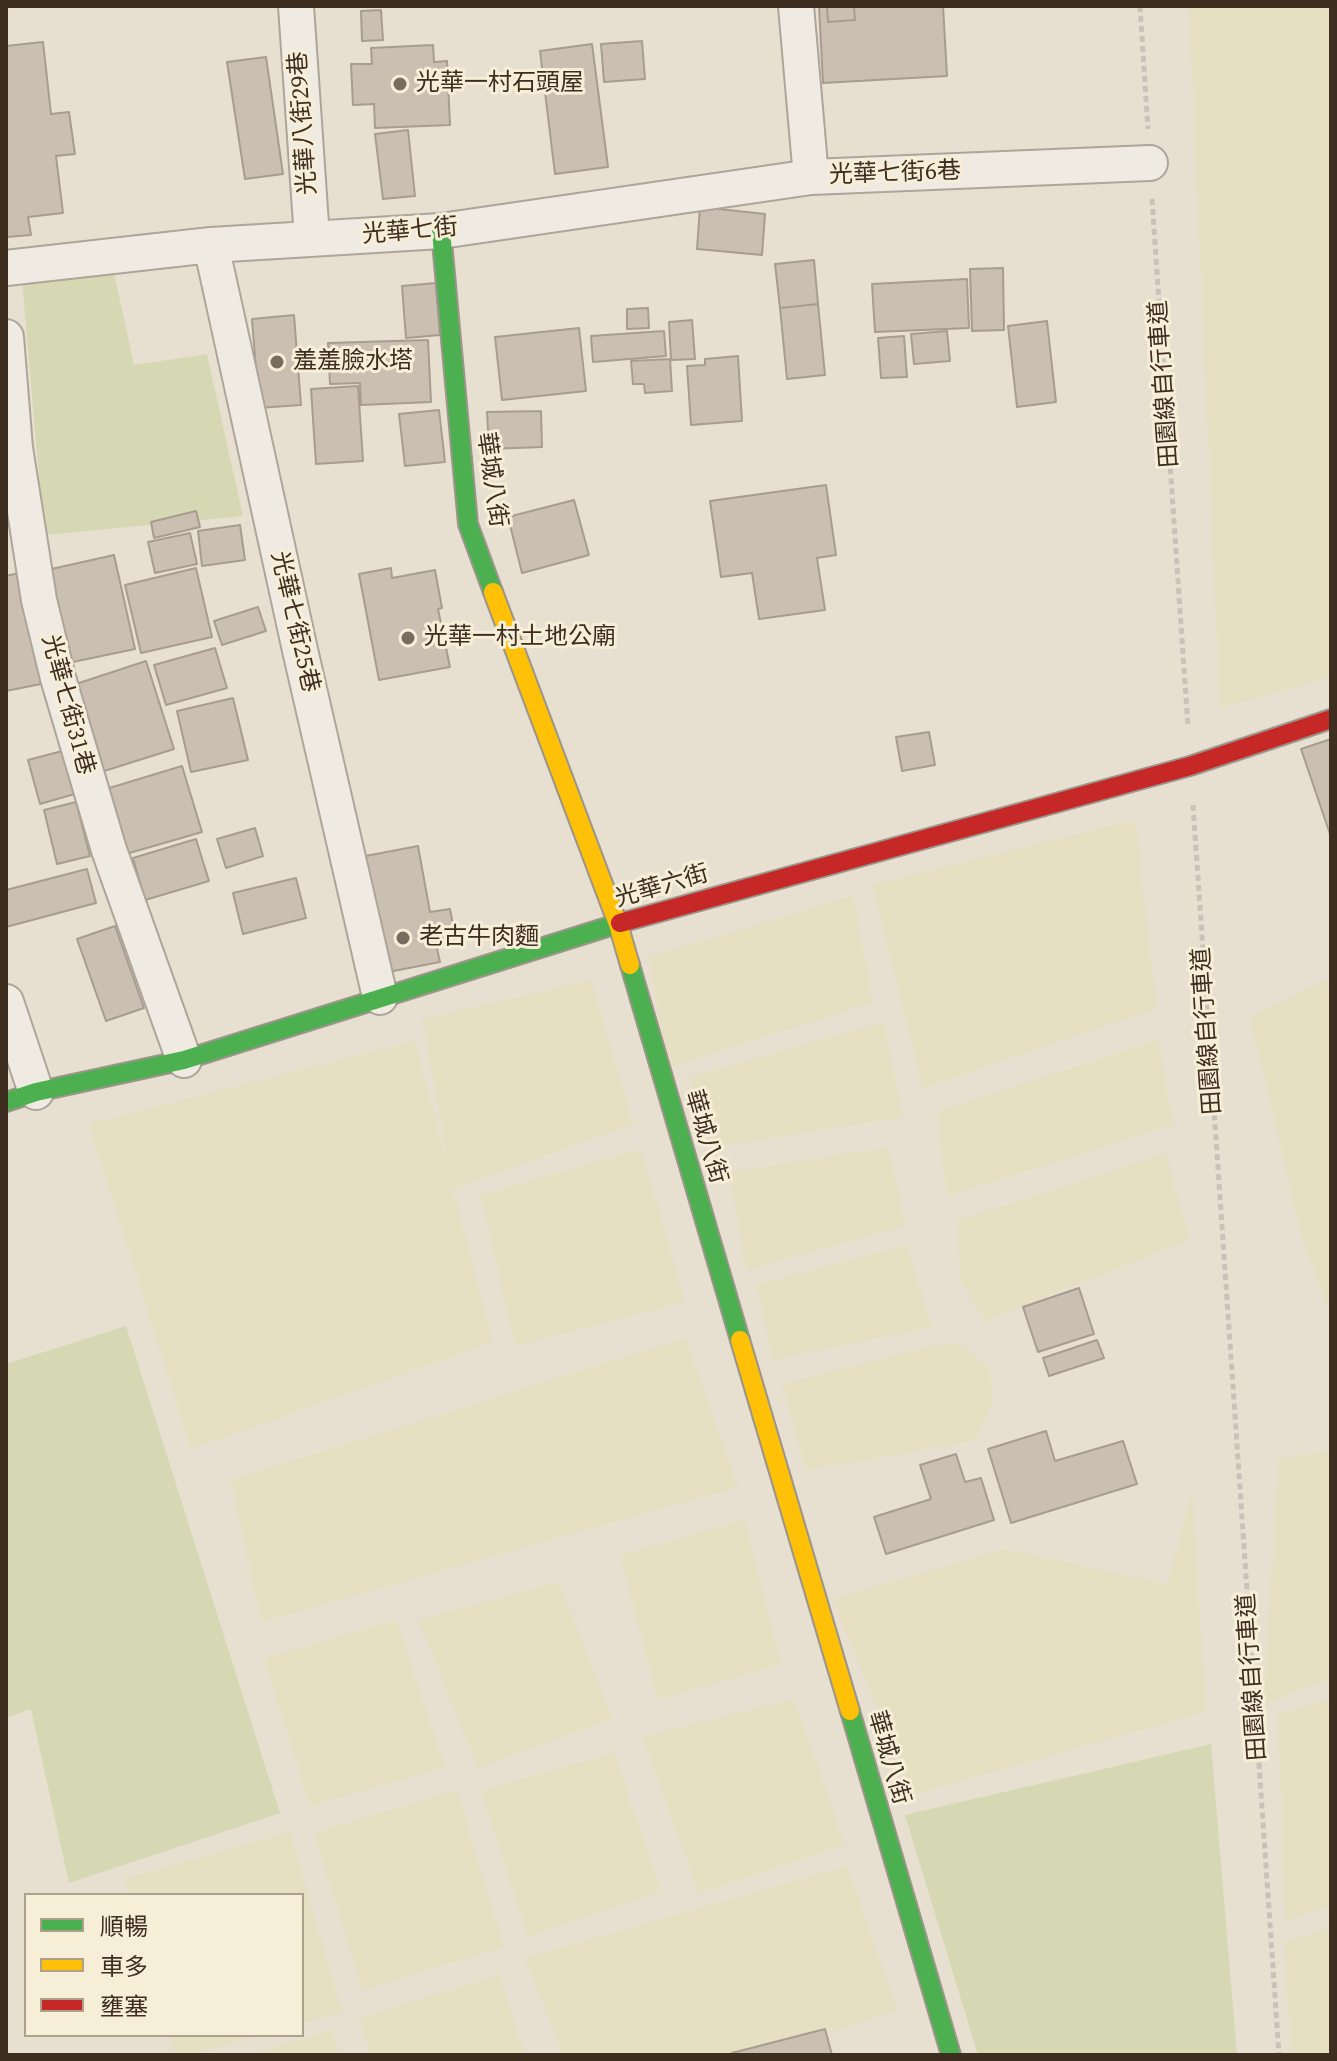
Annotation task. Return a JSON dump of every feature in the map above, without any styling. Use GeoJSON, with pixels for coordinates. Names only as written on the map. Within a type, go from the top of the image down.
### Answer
{"type":"FeatureCollection","features":[{"type":"Feature","properties":{"kind":"street","name":"光華八街29巷"},"geometry":{"type":"LineString","coordinates":[[296,6],[312,239]]}},
{"type":"Feature","properties":{"kind":"street","name":"光華七街6巷"},"geometry":{"type":"LineString","coordinates":[[796,6],[811,177],[1150,163]]}},
{"type":"Feature","properties":{"kind":"street","name":"光華七街"},"geometry":{"type":"LineString","coordinates":[[6,268],[211,245],[441,231],[811,177]]}},
{"type":"Feature","properties":{"kind":"street","name":"華城八街"},"geometry":{"type":"LineString","coordinates":[[441,231],[468,524],[618,924],[951,2055]]}},
{"type":"Feature","properties":{"kind":"street","name":"光華七街25巷"},"geometry":{"type":"LineString","coordinates":[[211,245],[380,997]]}},
{"type":"Feature","properties":{"kind":"street","name":"光華七街31巷"},"geometry":{"type":"LineString","coordinates":[[6,337],[15,448],[39,600],[58,678],[109,850],[184,1060]]}},
{"type":"Feature","properties":{"kind":"street","name":"光華六街"},"geometry":{"type":"LineString","coordinates":[[21,1097],[184,1060],[618,924],[1190,766],[1331,719]]}},
{"type":"Feature","properties":{"kind":"street"},"geometry":{"type":"LineString","coordinates":[[6,1002],[21,1097]]}},
{"type":"Feature","properties":{"kind":"path","name":"田園線自行車道"},"geometry":{"type":"LineString","coordinates":[[1140,6],[1279,2055]]}},
{"type":"Feature","properties":{"kind":"shaded area"},"geometry":{"type":"Polygon","coordinates":[[[1189,6],[1331,6],[1331,677],[1220,708],[1189,6]]]}},
{"type":"Feature","properties":{"kind":"shaded area"},"geometry":{"type":"Polygon","coordinates":[[[1135,820],[1157,1008],[923,1088],[872,885],[1135,820]]]}},
{"type":"Feature","properties":{"kind":"shaded area"},"geometry":{"type":"Polygon","coordinates":[[[853,896],[873,1002],[668,1068],[649,957],[853,896]]]}},
{"type":"Feature","properties":{"kind":"shaded area"},"geometry":{"type":"Polygon","coordinates":[[[1331,977],[1331,1316],[1304,1245],[1250,1018],[1331,977]]]}},
{"type":"Feature","properties":{"kind":"shaded area"},"geometry":{"type":"Polygon","coordinates":[[[591,980],[633,1124],[453,1189],[493,1342],[191,1449],[89,1124],[415,1041],[450,1173],[422,1019],[591,980]]]}},
{"type":"Feature","properties":{"kind":"shaded area"},"geometry":{"type":"Polygon","coordinates":[[[884,1022],[903,1117],[710,1148],[689,1077],[884,1022]]]}},
{"type":"Feature","properties":{"kind":"shaded area"},"geometry":{"type":"Polygon","coordinates":[[[1158,1040],[1173,1125],[947,1196],[937,1112],[1158,1040]]]}},
{"type":"Feature","properties":{"kind":"shaded area"},"geometry":{"type":"Polygon","coordinates":[[[889,1147],[905,1226],[746,1270],[730,1172],[889,1147]]]}},
{"type":"Feature","properties":{"kind":"shaded area"},"geometry":{"type":"Polygon","coordinates":[[[641,1149],[685,1302],[515,1346],[481,1195],[641,1149]]]}},
{"type":"Feature","properties":{"kind":"shaded area"},"geometry":{"type":"Polygon","coordinates":[[[1166,1154],[1189,1240],[985,1321],[960,1277],[958,1220],[1166,1154]]]}},
{"type":"Feature","properties":{"kind":"shaded area"},"geometry":{"type":"Polygon","coordinates":[[[907,1245],[931,1327],[773,1360],[757,1285],[907,1245]]]}},
{"type":"Feature","properties":{"kind":"shaded area"},"geometry":{"type":"Polygon","coordinates":[[[686,1338],[738,1487],[261,1622],[231,1480],[686,1338]]]}},
{"type":"Feature","properties":{"kind":"shaded area"},"geometry":{"type":"Polygon","coordinates":[[[959,1344],[990,1367],[993,1400],[974,1441],[806,1470],[782,1384],[933,1346],[959,1344]]]}},
{"type":"Feature","properties":{"kind":"shaded area"},"geometry":{"type":"Polygon","coordinates":[[[1331,1451],[1331,1678],[1263,1704],[1279,1459],[1331,1451]]]}},
{"type":"Feature","properties":{"kind":"shaded area"},"geometry":{"type":"Polygon","coordinates":[[[1192,1494],[1206,1712],[914,1794],[832,1599],[1004,1549],[1167,1584],[1192,1494]]]}},
{"type":"Feature","properties":{"kind":"shaded area"},"geometry":{"type":"Polygon","coordinates":[[[745,1520],[781,1664],[658,1700],[620,1555],[745,1520]]]}},
{"type":"Feature","properties":{"kind":"shaded area"},"geometry":{"type":"Polygon","coordinates":[[[559,1582],[612,1718],[478,1768],[418,1620],[559,1582]]]}},
{"type":"Feature","properties":{"kind":"shaded area"},"geometry":{"type":"Polygon","coordinates":[[[397,1620],[445,1767],[310,1806],[264,1658],[397,1620]]]}},
{"type":"Feature","properties":{"kind":"shaded area"},"geometry":{"type":"Polygon","coordinates":[[[1331,1698],[1331,1905],[1285,1921],[1278,1715],[1331,1698]]]}},
{"type":"Feature","properties":{"kind":"shaded area"},"geometry":{"type":"Polygon","coordinates":[[[794,1699],[845,1845],[699,1893],[642,1737],[794,1699]]]}},
{"type":"Feature","properties":{"kind":"shaded area"},"geometry":{"type":"Polygon","coordinates":[[[614,1753],[661,1891],[528,1937],[481,1791],[614,1753]]]}},
{"type":"Feature","properties":{"kind":"shaded area"},"geometry":{"type":"Polygon","coordinates":[[[457,1790],[504,1947],[362,1990],[314,1833],[457,1790]]]}},
{"type":"Feature","properties":{"kind":"shaded area"},"geometry":{"type":"Polygon","coordinates":[[[290,1832],[342,2012],[304,2022],[304,1893],[128,1893],[125,1879],[290,1832]]]}},
{"type":"Feature","properties":{"kind":"shaded area"},"geometry":{"type":"Polygon","coordinates":[[[847,1866],[897,2009],[770,2055],[563,2055],[525,1958],[847,1866]]]}},
{"type":"Feature","properties":{"kind":"shaded area"},"geometry":{"type":"Polygon","coordinates":[[[1331,1927],[1331,2055],[1291,2055],[1284,1943],[1331,1927]]]}},
{"type":"Feature","properties":{"kind":"shaded area"},"geometry":{"type":"Polygon","coordinates":[[[500,1975],[525,2055],[371,2055],[359,2018],[500,1975]]]}},
{"type":"Feature","properties":{"kind":"shaded area"},"geometry":{"type":"Polygon","coordinates":[[[332,2030],[340,2055],[249,2055],[332,2030]]]}},
{"type":"Feature","properties":{"kind":"shaded area"},"geometry":{"type":"Polygon","coordinates":[[[171,2037],[253,2037],[190,2055],[176,2055],[171,2037]]]}},
{"type":"Feature","properties":{"kind":"green space"},"geometry":{"type":"Polygon","coordinates":[[[114,273],[134,365],[207,354],[243,516],[44,535],[22,280],[114,273]]]}},
{"type":"Feature","properties":{"kind":"green space"},"geometry":{"type":"Polygon","coordinates":[[[126,1326],[280,1813],[69,1883],[31,1709],[6,1718],[6,1364],[126,1326]]]}},
{"type":"Feature","properties":{"kind":"green space"},"geometry":{"type":"Polygon","coordinates":[[[1211,1744],[1237,2055],[978,2055],[905,1815],[1211,1744]]]}},
{"type":"Feature","properties":{"kind":"building"},"geometry":{"type":"Polygon","coordinates":[[[819,6],[827,6],[828,22],[855,20],[854,6],[943,6],[947,76],[823,83],[819,6]]]}},
{"type":"Feature","properties":{"kind":"building"},"geometry":{"type":"Polygon","coordinates":[[[827,6],[854,6],[855,20],[828,22],[827,6]]]}},
{"type":"Feature","properties":{"kind":"building"},"geometry":{"type":"Polygon","coordinates":[[[381,10],[383,40],[362,41],[361,11],[381,10]]]}},
{"type":"Feature","properties":{"kind":"building"},"geometry":{"type":"Polygon","coordinates":[[[642,41],[645,79],[604,82],[601,44],[642,41]]]}},
{"type":"Feature","properties":{"kind":"building"},"geometry":{"type":"Polygon","coordinates":[[[43,42],[51,114],[69,112],[75,154],[56,156],[63,213],[28,217],[31,235],[7,237],[6,46],[43,42]]]}},
{"type":"Feature","properties":{"kind":"building"},"geometry":{"type":"Polygon","coordinates":[[[592,44],[608,167],[555,174],[540,51],[592,44]]]}},
{"type":"Feature","properties":{"kind":"building","name":"光華一村石頭屋"},"geometry":{"type":"Polygon","coordinates":[[[433,45],[434,62],[447,61],[450,125],[375,128],[374,104],[353,105],[351,64],[372,64],[371,48],[433,45]]]}},
{"type":"Feature","properties":{"kind":"building"},"geometry":{"type":"Polygon","coordinates":[[[266,57],[283,174],[245,179],[227,62],[266,57]]]}},
{"type":"Feature","properties":{"kind":"building"},"geometry":{"type":"Polygon","coordinates":[[[408,130],[415,196],[383,199],[375,134],[408,130]]]}},
{"type":"Feature","properties":{"kind":"building"},"geometry":{"type":"Polygon","coordinates":[[[700,207],[765,214],[762,255],[697,249],[700,207]]]}},
{"type":"Feature","properties":{"kind":"building"},"geometry":{"type":"Polygon","coordinates":[[[814,260],[818,304],[780,308],[775,264],[814,260]]]}},
{"type":"Feature","properties":{"kind":"building"},"geometry":{"type":"Polygon","coordinates":[[[1003,268],[1004,330],[972,331],[970,269],[1003,268]]]}},
{"type":"Feature","properties":{"kind":"building"},"geometry":{"type":"Polygon","coordinates":[[[967,279],[969,328],[875,332],[872,284],[967,279]]]}},
{"type":"Feature","properties":{"kind":"building"},"geometry":{"type":"Polygon","coordinates":[[[436,283],[440,335],[406,338],[402,286],[436,283]]]}},
{"type":"Feature","properties":{"kind":"building"},"geometry":{"type":"Polygon","coordinates":[[[818,304],[825,375],[787,379],[780,308],[818,304]]]}},
{"type":"Feature","properties":{"kind":"building"},"geometry":{"type":"Polygon","coordinates":[[[648,308],[649,328],[627,329],[627,309],[648,308]]]}},
{"type":"Feature","properties":{"kind":"building","name":"羞羞臉水塔"},"geometry":{"type":"Polygon","coordinates":[[[294,315],[301,405],[259,408],[252,319],[294,315]]]}},
{"type":"Feature","properties":{"kind":"building"},"geometry":{"type":"Polygon","coordinates":[[[692,320],[695,359],[671,360],[669,322],[692,320]]]}},
{"type":"Feature","properties":{"kind":"building"},"geometry":{"type":"Polygon","coordinates":[[[1047,321],[1056,402],[1017,407],[1008,326],[1047,321]]]}},
{"type":"Feature","properties":{"kind":"building"},"geometry":{"type":"Polygon","coordinates":[[[579,328],[586,391],[502,400],[495,337],[579,328]]]}},
{"type":"Feature","properties":{"kind":"building"},"geometry":{"type":"Polygon","coordinates":[[[664,331],[666,356],[593,362],[591,336],[664,331]]]}},
{"type":"Feature","properties":{"kind":"building"},"geometry":{"type":"Polygon","coordinates":[[[947,331],[950,361],[914,364],[911,334],[947,331]]]}},
{"type":"Feature","properties":{"kind":"building"},"geometry":{"type":"Polygon","coordinates":[[[904,336],[907,377],[881,378],[878,338],[904,336]]]}},
{"type":"Feature","properties":{"kind":"building"},"geometry":{"type":"Polygon","coordinates":[[[428,340],[431,402],[361,405],[360,383],[330,384],[328,343],[428,340]]]}},
{"type":"Feature","properties":{"kind":"building"},"geometry":{"type":"Polygon","coordinates":[[[738,356],[742,421],[691,425],[687,366],[705,365],[705,359],[738,356]]]}},
{"type":"Feature","properties":{"kind":"building"},"geometry":{"type":"Polygon","coordinates":[[[670,359],[672,391],[645,393],[644,384],[633,384],[631,361],[670,359]]]}},
{"type":"Feature","properties":{"kind":"building"},"geometry":{"type":"Polygon","coordinates":[[[358,386],[363,461],[316,464],[311,389],[358,386]]]}},
{"type":"Feature","properties":{"kind":"building"},"geometry":{"type":"Polygon","coordinates":[[[439,410],[445,462],[405,466],[399,414],[439,410]]]}},
{"type":"Feature","properties":{"kind":"building"},"geometry":{"type":"Polygon","coordinates":[[[541,411],[542,447],[489,449],[487,412],[541,411]]]}},
{"type":"Feature","properties":{"kind":"building"},"geometry":{"type":"Polygon","coordinates":[[[826,485],[836,555],[817,558],[825,610],[759,619],[752,573],[721,577],[710,501],[826,485]]]}},
{"type":"Feature","properties":{"kind":"building"},"geometry":{"type":"Polygon","coordinates":[[[574,500],[589,555],[522,573],[508,517],[574,500]]]}},
{"type":"Feature","properties":{"kind":"building"},"geometry":{"type":"Polygon","coordinates":[[[196,511],[200,527],[154,538],[151,522],[196,511]]]}},
{"type":"Feature","properties":{"kind":"building"},"geometry":{"type":"Polygon","coordinates":[[[240,525],[245,560],[202,566],[198,531],[240,525]]]}},
{"type":"Feature","properties":{"kind":"building"},"geometry":{"type":"Polygon","coordinates":[[[190,533],[197,564],[155,573],[148,542],[190,533]]]}},
{"type":"Feature","properties":{"kind":"building"},"geometry":{"type":"Polygon","coordinates":[[[114,555],[135,649],[68,663],[47,570],[114,555]]]}},
{"type":"Feature","properties":{"kind":"building"},"geometry":{"type":"Polygon","coordinates":[[[196,568],[212,637],[141,653],[125,585],[196,568]]]}},
{"type":"Feature","properties":{"kind":"building","name":"光華一村土地公廟"},"geometry":{"type":"Polygon","coordinates":[[[391,568],[392,578],[435,570],[442,608],[438,609],[450,667],[379,680],[359,574],[391,568]]]}},
{"type":"Feature","properties":{"kind":"building"},"geometry":{"type":"Polygon","coordinates":[[[19,573],[41,684],[6,691],[6,576],[19,573]]]}},
{"type":"Feature","properties":{"kind":"building"},"geometry":{"type":"Polygon","coordinates":[[[258,607],[266,631],[222,645],[214,621],[258,607]]]}},
{"type":"Feature","properties":{"kind":"building"},"geometry":{"type":"Polygon","coordinates":[[[215,648],[227,688],[166,705],[154,665],[215,648]]]}},
{"type":"Feature","properties":{"kind":"building"},"geometry":{"type":"Polygon","coordinates":[[[146,661],[174,749],[101,772],[73,685],[146,661]]]}},
{"type":"Feature","properties":{"kind":"building"},"geometry":{"type":"Polygon","coordinates":[[[233,698],[248,760],[191,772],[177,711],[233,698]]]}},
{"type":"Feature","properties":{"kind":"building"},"geometry":{"type":"Polygon","coordinates":[[[929,732],[935,765],[902,771],[896,737],[929,732]]]}},
{"type":"Feature","properties":{"kind":"building"},"geometry":{"type":"Polygon","coordinates":[[[1331,739],[1331,837],[1301,749],[1331,739]]]}},
{"type":"Feature","properties":{"kind":"building"},"geometry":{"type":"Polygon","coordinates":[[[66,750],[78,793],[40,804],[28,760],[66,750]]]}},
{"type":"Feature","properties":{"kind":"building"},"geometry":{"type":"Polygon","coordinates":[[[182,766],[202,832],[126,854],[106,789],[182,766]]]}},
{"type":"Feature","properties":{"kind":"building"},"geometry":{"type":"Polygon","coordinates":[[[76,802],[90,856],[57,864],[44,810],[76,802]]]}},
{"type":"Feature","properties":{"kind":"building"},"geometry":{"type":"Polygon","coordinates":[[[255,828],[263,856],[226,868],[217,839],[255,828]]]}},
{"type":"Feature","properties":{"kind":"building"},"geometry":{"type":"Polygon","coordinates":[[[196,839],[209,881],[145,900],[133,858],[196,839]]]}},
{"type":"Feature","properties":{"kind":"building"},"geometry":{"type":"Polygon","coordinates":[[[418,846],[430,912],[450,909],[456,940],[436,944],[440,962],[378,974],[355,858],[418,846]]]}},
{"type":"Feature","properties":{"kind":"building"},"geometry":{"type":"Polygon","coordinates":[[[87,869],[96,903],[6,927],[6,890],[87,869]]]}},
{"type":"Feature","properties":{"kind":"building"},"geometry":{"type":"Polygon","coordinates":[[[296,878],[306,918],[243,934],[233,893],[296,878]]]}},
{"type":"Feature","properties":{"kind":"building"},"geometry":{"type":"Polygon","coordinates":[[[115,926],[144,1008],[106,1021],[77,939],[115,926]]]}},
{"type":"Feature","properties":{"kind":"building"},"geometry":{"type":"Polygon","coordinates":[[[1079,1288],[1094,1334],[1038,1352],[1023,1307],[1079,1288]]]}},
{"type":"Feature","properties":{"kind":"building"},"geometry":{"type":"Polygon","coordinates":[[[1097,1340],[1104,1358],[1049,1376],[1043,1358],[1097,1340]]]}},
{"type":"Feature","properties":{"kind":"building"},"geometry":{"type":"Polygon","coordinates":[[[1046,1431],[1055,1461],[1123,1441],[1137,1484],[1011,1523],[988,1449],[1046,1431]]]}},
{"type":"Feature","properties":{"kind":"building"},"geometry":{"type":"Polygon","coordinates":[[[956,1454],[965,1482],[981,1478],[994,1520],[886,1554],[874,1517],[931,1499],[920,1465],[956,1454]]]}},
{"type":"Feature","properties":{"kind":"building"},"geometry":{"type":"Polygon","coordinates":[[[825,2029],[832,2055],[732,2055],[732,2053],[825,2029]]]}},
{"type":"Feature","properties":{"kind":"traffic: fast"},"geometry":{"type":"LineString","coordinates":[[441,231],[468,524],[493,592]]}},
{"type":"Feature","properties":{"kind":"traffic: fast"},"geometry":{"type":"LineString","coordinates":[[6,1102],[36,1092],[184,1060],[620,923]]}},
{"type":"Feature","properties":{"kind":"traffic: fast"},"geometry":{"type":"LineString","coordinates":[[630,965],[740,1340]]}},
{"type":"Feature","properties":{"kind":"traffic: fast"},"geometry":{"type":"LineString","coordinates":[[850,1711],[951,2055]]}},
{"type":"Feature","properties":{"kind":"traffic: slow"},"geometry":{"type":"LineString","coordinates":[[493,592],[618,924],[630,965]]}},
{"type":"Feature","properties":{"kind":"traffic: slow"},"geometry":{"type":"LineString","coordinates":[[740,1340],[850,1711]]}},
{"type":"Feature","properties":{"kind":"traffic: jam"},"geometry":{"type":"LineString","coordinates":[[620,923],[1190,766],[1331,719]]}},
{"type":"Feature","properties":{"kind":"place","name":"光華一村石頭屋"},"geometry":{"type":"Point","coordinates":[400,84]}},
{"type":"Feature","properties":{"kind":"place","name":"羞羞臉水塔"},"geometry":{"type":"Point","coordinates":[277,362]}},
{"type":"Feature","properties":{"kind":"place","name":"光華一村土地公廟"},"geometry":{"type":"Point","coordinates":[408,638]}},
{"type":"Feature","properties":{"kind":"place","name":"老古牛肉麵"},"geometry":{"type":"Point","coordinates":[403,938]}}]}
